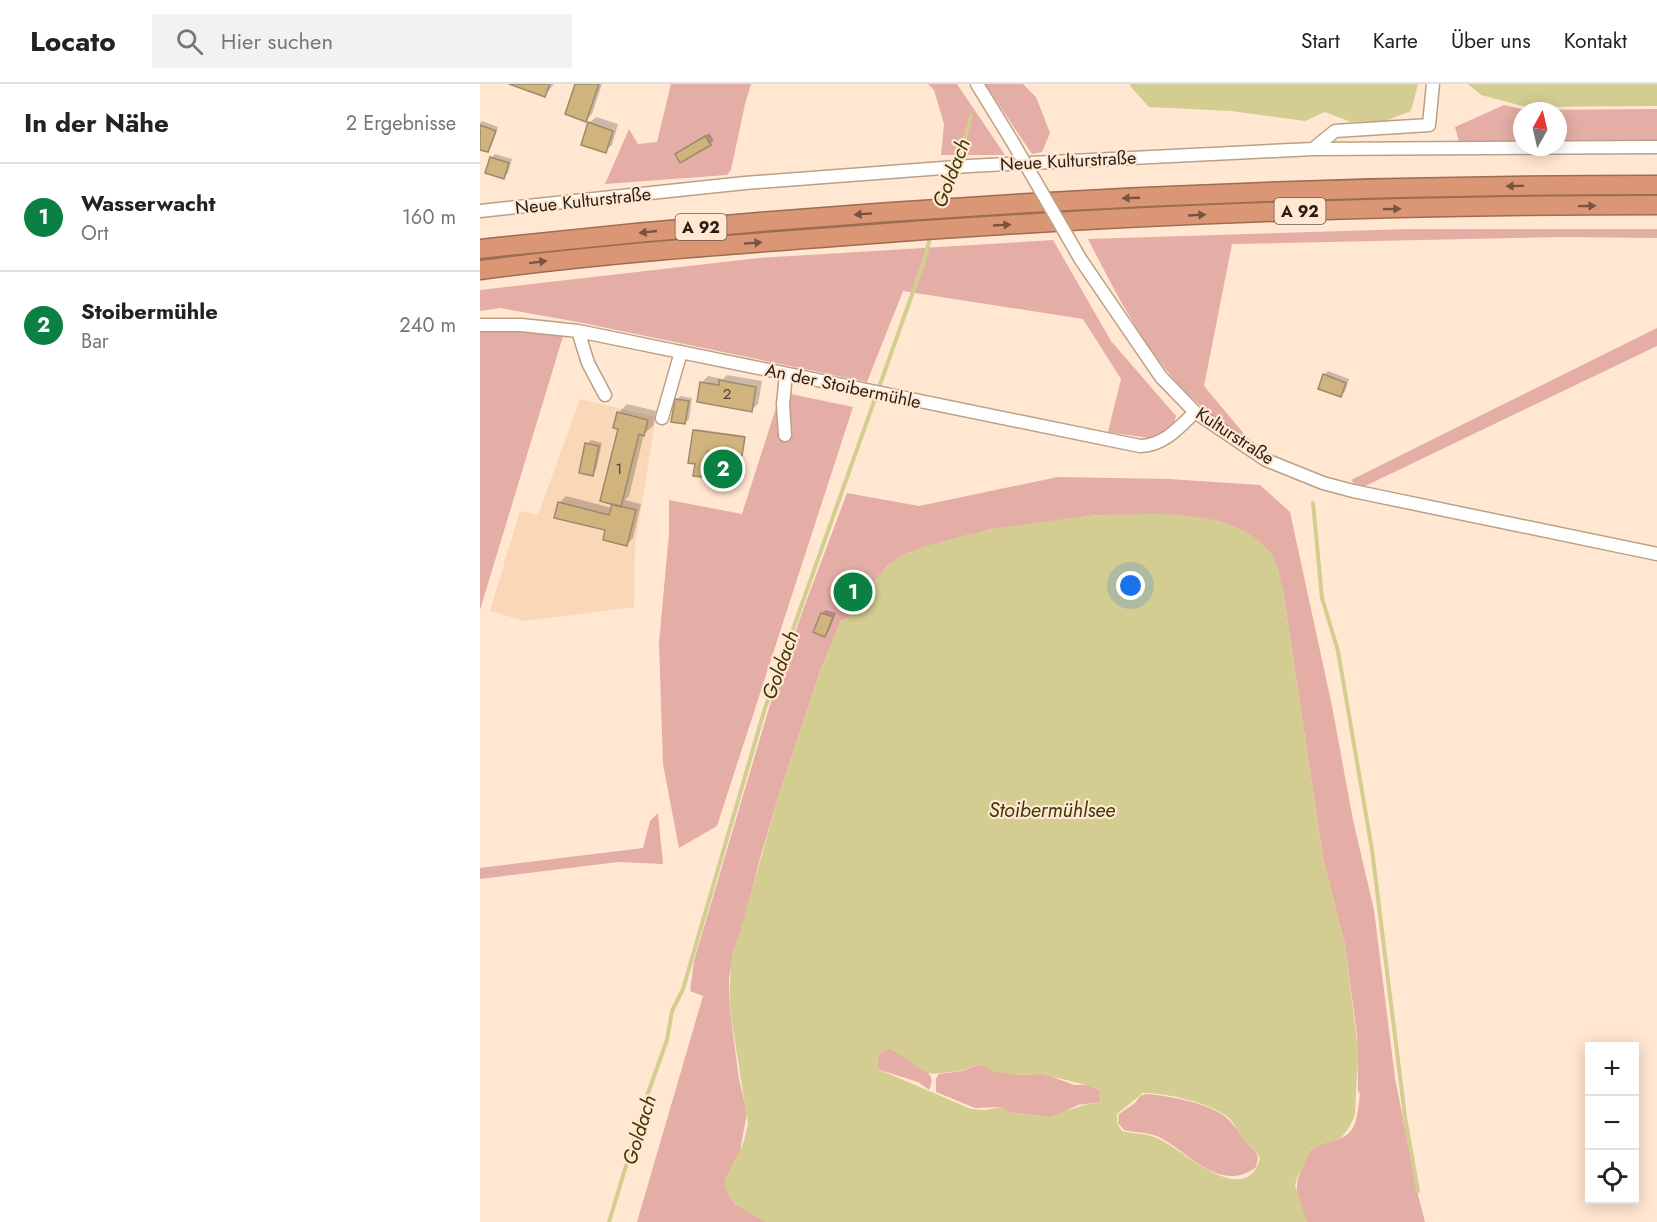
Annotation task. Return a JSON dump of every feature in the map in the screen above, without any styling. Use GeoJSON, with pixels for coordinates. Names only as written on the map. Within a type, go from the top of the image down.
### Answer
{"type":"FeatureCollection","features":[{"type":"Feature","properties":{"kind":"highway","name":"A 92"},"geometry":{"type":"LineString","coordinates":[[480,249],[721,225],[922,209],[1274,192],[1657,185]]}},
{"type":"Feature","properties":{"kind":"highway","name":"A 92"},"geometry":{"type":"LineString","coordinates":[[480,270],[546,261],[944,228],[1274,212],[1657,205]]}},
{"type":"Feature","properties":{"kind":"street","name":"Kulturstraße"},"geometry":{"type":"LineString","coordinates":[[976,84],[1081,260],[1161,377],[1195,412],[1266,460],[1323,483],[1657,554]]}},
{"type":"Feature","properties":{"kind":"street"},"geometry":{"type":"LineString","coordinates":[[1313,149],[1335,131],[1429,125],[1433,84]]}},
{"type":"Feature","properties":{"kind":"street","name":"Neue Kulturstraße"},"geometry":{"type":"LineString","coordinates":[[480,212],[745,183],[969,166],[1313,149],[1657,147]]}},
{"type":"Feature","properties":{"kind":"street","name":"An der Stoibermühle"},"geometry":{"type":"LineString","coordinates":[[480,325],[530,325],[578,331],[1140,446],[1154,445],[1163,441],[1195,412]]}},
{"type":"Feature","properties":{"kind":"street"},"geometry":{"type":"LineString","coordinates":[[578,331],[588,363],[605,394]]}},
{"type":"Feature","properties":{"kind":"street"},"geometry":{"type":"LineString","coordinates":[[662,418],[681,352]]}},
{"type":"Feature","properties":{"kind":"street"},"geometry":{"type":"LineString","coordinates":[[785,435],[783,404],[786,374]]}},
{"type":"Feature","properties":{"kind":"shaded area"},"geometry":{"type":"Polygon","coordinates":[[[671,84],[751,84],[731,170],[727,175],[605,184],[629,129],[638,144],[657,142],[671,84]]]}},
{"type":"Feature","properties":{"kind":"shaded area"},"geometry":{"type":"Polygon","coordinates":[[[928,84],[957,84],[1005,155],[941,155],[944,124],[934,90],[928,84]]]}},
{"type":"Feature","properties":{"kind":"shaded area"},"geometry":{"type":"Polygon","coordinates":[[[985,84],[1023,84],[1036,97],[1050,133],[1042,152],[1032,154],[985,84]]]}},
{"type":"Feature","properties":{"kind":"shaded area"},"geometry":{"type":"Polygon","coordinates":[[[1504,105],[1513,107],[1513,143],[1460,145],[1455,127],[1504,105]]]}},
{"type":"Feature","properties":{"kind":"shaded area"},"geometry":{"type":"Polygon","coordinates":[[[1657,109],[1657,141],[1567,143],[1567,110],[1657,109]]]}},
{"type":"Feature","properties":{"kind":"shaded area"},"geometry":{"type":"Polygon","coordinates":[[[1411,229],[1657,229],[1657,238],[1563,237],[1232,244],[1204,386],[1250,441],[1208,412],[1170,375],[1125,309],[1088,239],[1411,229]]]}},
{"type":"Feature","properties":{"kind":"shaded area"},"geometry":{"type":"Polygon","coordinates":[[[1053,240],[1111,341],[1176,416],[1174,423],[1155,439],[1108,432],[1121,379],[1083,319],[903,291],[867,382],[578,322],[500,308],[480,311],[480,290],[759,258],[1053,240]]]}},
{"type":"Feature","properties":{"kind":"shaded area"},"geometry":{"type":"Polygon","coordinates":[[[493,328],[564,333],[480,610],[480,330],[493,328]]]}},
{"type":"Feature","properties":{"kind":"shaded area"},"geometry":{"type":"Polygon","coordinates":[[[1657,328],[1657,346],[1359,489],[1351,480],[1657,328]]]}},
{"type":"Feature","properties":{"kind":"shaded area"},"geometry":{"type":"Polygon","coordinates":[[[781,392],[853,407],[717,826],[679,848],[663,764],[659,643],[669,533],[669,500],[742,514],[781,392]]]}},
{"type":"Feature","properties":{"kind":"shaded area"},"geometry":{"type":"Polygon","coordinates":[[[580,399],[656,417],[635,546],[634,607],[525,621],[490,611],[520,511],[538,515],[580,399]]]}},
{"type":"Feature","properties":{"kind":"shaded area"},"geometry":{"type":"Polygon","coordinates":[[[1058,477],[1169,479],[1260,485],[1290,512],[1332,706],[1353,820],[1374,910],[1395,1078],[1425,1222],[1307,1222],[1298,1198],[1298,1178],[1309,1153],[1319,1144],[1339,1139],[1349,1133],[1356,1120],[1360,1094],[1358,1091],[1357,1035],[1345,945],[1323,858],[1283,591],[1273,557],[1189,516],[1097,515],[988,530],[907,553],[887,566],[867,592],[870,601],[866,610],[854,611],[852,615],[841,621],[819,674],[780,792],[733,953],[729,979],[729,1004],[739,1079],[747,1113],[740,1151],[725,1180],[725,1186],[735,1204],[767,1222],[637,1222],[703,996],[690,991],[694,961],[769,708],[847,493],[919,506],[1058,477]]]}},
{"type":"Feature","properties":{"kind":"shaded area"},"geometry":{"type":"Polygon","coordinates":[[[658,813],[663,864],[618,862],[480,879],[480,868],[643,848],[650,821],[658,813]]]}},
{"type":"Feature","properties":{"kind":"shaded area"},"geometry":{"type":"Polygon","coordinates":[[[890,1048],[928,1072],[932,1081],[929,1090],[918,1082],[880,1070],[879,1056],[890,1048]]]}},
{"type":"Feature","properties":{"kind":"shaded area"},"geometry":{"type":"Polygon","coordinates":[[[981,1064],[1015,1075],[1042,1074],[1074,1085],[1088,1085],[1101,1090],[1100,1102],[1078,1105],[1049,1117],[1007,1112],[1001,1107],[975,1108],[936,1092],[936,1079],[939,1074],[962,1071],[981,1064]]]}},
{"type":"Feature","properties":{"kind":"shaded area"},"geometry":{"type":"Polygon","coordinates":[[[1146,1094],[1186,1100],[1223,1115],[1255,1151],[1258,1157],[1256,1167],[1243,1174],[1231,1176],[1219,1174],[1207,1169],[1157,1136],[1124,1130],[1118,1123],[1119,1114],[1135,1103],[1140,1096],[1146,1094]]]}},
{"type":"Feature","properties":{"kind":"water"},"geometry":{"type":"Polygon","coordinates":[[[1131,84],[1418,84],[1411,111],[1385,121],[1351,122],[1325,112],[1305,121],[1231,111],[1149,107],[1130,86],[1131,84]]]}},
{"type":"Feature","properties":{"kind":"water"},"geometry":{"type":"Polygon","coordinates":[[[1468,84],[1657,84],[1657,106],[1567,107],[1567,102],[1513,104],[1481,95],[1468,84]]]}},
{"type":"Feature","properties":{"kind":"water","name":"Stoibermühlsee"},"geometry":{"type":"Polygon","coordinates":[[[1165,514],[1213,520],[1234,526],[1254,537],[1270,552],[1278,570],[1323,858],[1345,945],[1358,1049],[1355,1115],[1350,1126],[1341,1138],[1312,1148],[1295,1185],[1307,1222],[767,1222],[739,1206],[728,1195],[726,1188],[725,1180],[743,1144],[748,1124],[729,1004],[731,962],[780,792],[819,674],[841,621],[852,615],[854,611],[866,609],[870,596],[866,592],[880,574],[898,558],[916,549],[976,533],[1097,515],[1165,514]],[[890,1048],[879,1056],[880,1070],[971,1109],[986,1110],[1001,1107],[1008,1112],[1049,1117],[1100,1102],[1101,1096],[1098,1088],[1042,1074],[1015,1075],[992,1071],[981,1064],[960,1071],[933,1074],[923,1071],[890,1048]],[[1143,1093],[1117,1114],[1117,1123],[1122,1131],[1155,1137],[1198,1164],[1228,1178],[1242,1179],[1253,1173],[1260,1158],[1225,1115],[1186,1099],[1143,1093]]]}},
{"type":"Feature","properties":{"kind":"building"},"geometry":{"type":"Polygon","coordinates":[[[509,84],[550,84],[545,97],[509,84]]]}},
{"type":"Feature","properties":{"kind":"building"},"geometry":{"type":"Polygon","coordinates":[[[575,84],[599,84],[586,122],[565,114],[575,84]]]}},
{"type":"Feature","properties":{"kind":"building"},"geometry":{"type":"Polygon","coordinates":[[[588,122],[613,131],[606,153],[581,145],[588,122]]]}},
{"type":"Feature","properties":{"kind":"building"},"geometry":{"type":"Polygon","coordinates":[[[480,125],[496,131],[488,152],[480,150],[480,125]]]}},
{"type":"Feature","properties":{"kind":"building"},"geometry":{"type":"Polygon","coordinates":[[[705,136],[711,145],[680,163],[675,154],[705,136]]]}},
{"type":"Feature","properties":{"kind":"building"},"geometry":{"type":"Polygon","coordinates":[[[490,157],[509,163],[504,179],[485,173],[490,157]]]}},
{"type":"Feature","properties":{"kind":"building"},"geometry":{"type":"Polygon","coordinates":[[[1323,374],[1346,383],[1341,397],[1318,389],[1323,374]]]}},
{"type":"Feature","properties":{"kind":"building"},"geometry":{"type":"Polygon","coordinates":[[[719,380],[756,387],[752,412],[697,402],[700,382],[719,385],[719,380]]]}},
{"type":"Feature","properties":{"kind":"building"},"geometry":{"type":"Polygon","coordinates":[[[675,399],[689,401],[685,424],[671,422],[675,399]]]}},
{"type":"Feature","properties":{"kind":"building"},"geometry":{"type":"Polygon","coordinates":[[[617,412],[648,420],[644,436],[639,434],[621,507],[600,501],[618,429],[613,428],[617,412]]]}},
{"type":"Feature","properties":{"kind":"building"},"geometry":{"type":"Polygon","coordinates":[[[693,430],[745,437],[742,456],[707,451],[703,477],[693,476],[695,464],[688,463],[693,430]]]}},
{"type":"Feature","properties":{"kind":"building"},"geometry":{"type":"Polygon","coordinates":[[[585,443],[599,446],[593,476],[579,473],[585,443]]]}},
{"type":"Feature","properties":{"kind":"building"},"geometry":{"type":"Polygon","coordinates":[[[558,502],[609,515],[612,504],[636,510],[627,546],[603,540],[605,530],[554,518],[558,502]]]}},
{"type":"Feature","properties":{"kind":"building"},"geometry":{"type":"Polygon","coordinates":[[[853,578],[867,589],[854,606],[840,595],[853,578]]]}},
{"type":"Feature","properties":{"kind":"building"},"geometry":{"type":"Polygon","coordinates":[[[821,613],[833,617],[825,637],[813,632],[821,613]]]}},
{"type":"Feature","properties":{"kind":"waterway","name":"Goldach"},"geometry":{"type":"LineString","coordinates":[[937,203],[961,153],[971,116]]}},
{"type":"Feature","properties":{"kind":"waterway","name":"Goldach"},"geometry":{"type":"LineString","coordinates":[[609,1222],[648,1093],[667,1040],[672,1011],[683,989],[765,708],[925,258],[930,237]]}},
{"type":"Feature","properties":{"kind":"waterway"},"geometry":{"type":"LineString","coordinates":[[1313,503],[1322,598],[1338,651],[1372,850],[1405,1117],[1418,1191]]}},
{"type":"Feature","properties":{"kind":"place","name":"Stoibermühle"},"geometry":{"type":"Point","coordinates":[723,469]}},
{"type":"Feature","properties":{"kind":"place","name":"Wasserwacht"},"geometry":{"type":"Point","coordinates":[853,592]}}]}
